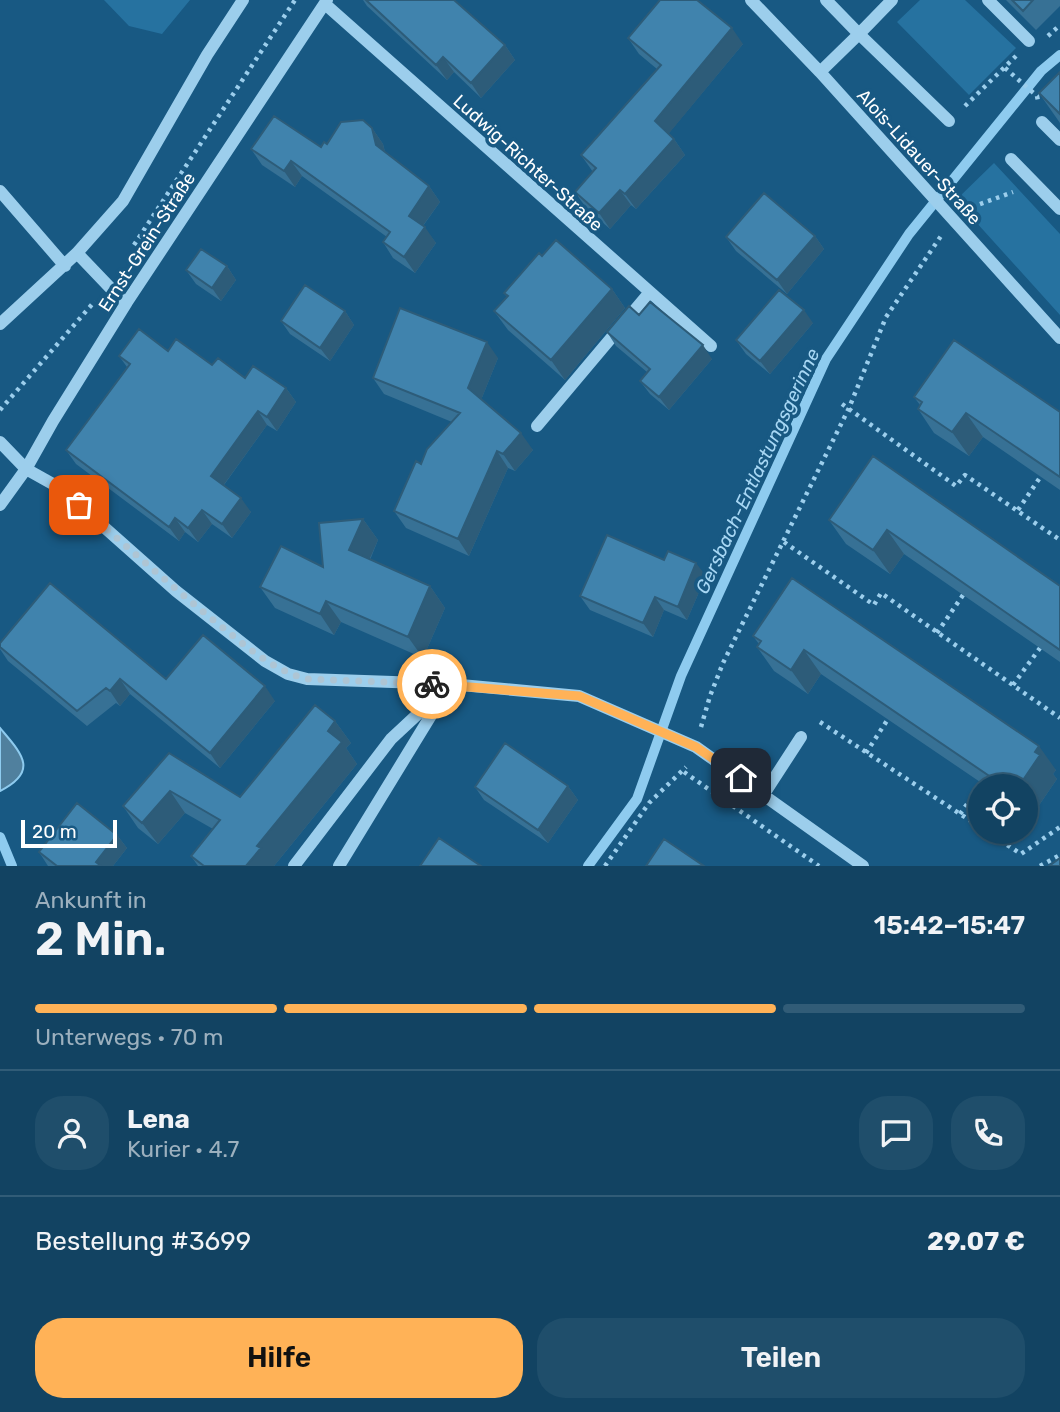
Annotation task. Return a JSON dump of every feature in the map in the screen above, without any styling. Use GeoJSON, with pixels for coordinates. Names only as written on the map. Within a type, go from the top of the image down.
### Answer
{"type":"FeatureCollection","features":[{"type":"Feature","properties":{"kind":"street"},"geometry":{"type":"LineString","coordinates":[[0,324],[65,266],[123,201],[207,55],[243,0]]}},
{"type":"Feature","properties":{"kind":"street","name":"Alois-Lidauer-Straße"},"geometry":{"type":"LineString","coordinates":[[751,0],[820,72],[1060,338]]}},
{"type":"Feature","properties":{"kind":"street"},"geometry":{"type":"LineString","coordinates":[[826,0],[949,121]]}},
{"type":"Feature","properties":{"kind":"street"},"geometry":{"type":"LineString","coordinates":[[820,72],[892,0]]}},
{"type":"Feature","properties":{"kind":"street"},"geometry":{"type":"LineString","coordinates":[[988,0],[1029,41]]}},
{"type":"Feature","properties":{"kind":"street","name":"Ludwig-Richter-Straße"},"geometry":{"type":"LineString","coordinates":[[326,2],[711,346]]}},
{"type":"Feature","properties":{"kind":"street","name":"Ernst-Grein-Straße"},"geometry":{"type":"LineString","coordinates":[[0,505],[26,469],[127,302],[326,2]]}},
{"type":"Feature","properties":{"kind":"street"},"geometry":{"type":"LineString","coordinates":[[1042,122],[1060,140]]}},
{"type":"Feature","properties":{"kind":"street"},"geometry":{"type":"LineString","coordinates":[[1011,159],[1060,209]]}},
{"type":"Feature","properties":{"kind":"street"},"geometry":{"type":"LineString","coordinates":[[0,191],[65,266]]}},
{"type":"Feature","properties":{"kind":"street"},"geometry":{"type":"LineString","coordinates":[[77,253],[107,286],[127,302]]}},
{"type":"Feature","properties":{"kind":"street"},"geometry":{"type":"LineString","coordinates":[[537,426],[649,293]]}},
{"type":"Feature","properties":{"kind":"street"},"geometry":{"type":"LineString","coordinates":[[0,442],[26,469],[60,488],[176,591],[265,661],[288,674],[307,679],[450,684],[579,696],[696,747],[863,866]]}},
{"type":"Feature","properties":{"kind":"street"},"geometry":{"type":"LineString","coordinates":[[294,866],[391,739],[450,684]]}},
{"type":"Feature","properties":{"kind":"street"},"geometry":{"type":"LineString","coordinates":[[339,866],[450,684]]}},
{"type":"Feature","properties":{"kind":"street"},"geometry":{"type":"LineString","coordinates":[[764,794],[801,737]]}},
{"type":"Feature","properties":{"kind":"path"},"geometry":{"type":"LineString","coordinates":[[0,410],[107,286],[295,0]]}},
{"type":"Feature","properties":{"kind":"path"},"geometry":{"type":"LineString","coordinates":[[949,121],[1005,68],[1029,41],[1045,40],[1060,26]]}},
{"type":"Feature","properties":{"kind":"path"},"geometry":{"type":"LineString","coordinates":[[1005,68],[1037,96]]}},
{"type":"Feature","properties":{"kind":"path"},"geometry":{"type":"LineString","coordinates":[[605,866],[649,803],[684,772],[696,747],[710,696],[723,663],[849,408],[886,317],[948,216],[1037,184]]}},
{"type":"Feature","properties":{"kind":"path"},"geometry":{"type":"LineString","coordinates":[[842,404],[956,486],[965,475],[1060,540]]}},
{"type":"Feature","properties":{"kind":"path"},"geometry":{"type":"LineString","coordinates":[[1018,511],[1041,476]]}},
{"type":"Feature","properties":{"kind":"path"},"geometry":{"type":"LineString","coordinates":[[783,541],[874,605],[881,593],[1060,718]]}},
{"type":"Feature","properties":{"kind":"path"},"geometry":{"type":"LineString","coordinates":[[937,633],[963,595]]}},
{"type":"Feature","properties":{"kind":"path"},"geometry":{"type":"LineString","coordinates":[[1013,685],[1040,648]]}},
{"type":"Feature","properties":{"kind":"path"},"geometry":{"type":"LineString","coordinates":[[801,737],[813,718],[968,819]]}},
{"type":"Feature","properties":{"kind":"path"},"geometry":{"type":"LineString","coordinates":[[866,753],[888,719]]}},
{"type":"Feature","properties":{"kind":"path"},"geometry":{"type":"LineString","coordinates":[[684,772],[819,866]]}},
{"type":"Feature","properties":{"kind":"path"},"geometry":{"type":"LineString","coordinates":[[960,814],[968,803]]}},
{"type":"Feature","properties":{"kind":"path"},"geometry":{"type":"LineString","coordinates":[[1038,842],[1060,827]]}},
{"type":"Feature","properties":{"kind":"path"},"geometry":{"type":"LineString","coordinates":[[1006,844],[1021,854],[1035,844]]}},
{"type":"Feature","properties":{"kind":"path"},"geometry":{"type":"LineString","coordinates":[[1040,866],[1060,855]]}},
{"type":"Feature","properties":{"kind":"shaded area"},"geometry":{"type":"Polygon","coordinates":[[[104,0],[190,0],[162,34],[129,26],[104,0]]]}},
{"type":"Feature","properties":{"kind":"shaded area"},"geometry":{"type":"Polygon","coordinates":[[[920,0],[965,0],[1016,48],[969,95],[897,22],[920,0]]]}},
{"type":"Feature","properties":{"kind":"shaded area"},"geometry":{"type":"Polygon","coordinates":[[[994,163],[1060,234],[1060,315],[956,200],[994,163]]]}},
{"type":"Feature","properties":{"kind":"shaded area"},"geometry":{"type":"Polygon","coordinates":[[[0,728],[20,754],[23,769],[12,784],[0,791],[0,728]]]}},
{"type":"Feature","properties":{"kind":"building"},"geometry":{"type":"Polygon","coordinates":[[[366,0],[454,0],[505,45],[471,83],[443,57],[436,65],[366,0]]]}},
{"type":"Feature","properties":{"kind":"building"},"geometry":{"type":"Polygon","coordinates":[[[660,0],[697,0],[732,28],[655,121],[674,139],[625,194],[620,190],[599,213],[575,192],[596,168],[581,155],[661,65],[628,38],[660,0]]]}},
{"type":"Feature","properties":{"kind":"building"},"geometry":{"type":"Polygon","coordinates":[[[1012,0],[1033,0],[1023,11],[1012,0]]]}},
{"type":"Feature","properties":{"kind":"building"},"geometry":{"type":"Polygon","coordinates":[[[1060,72],[1060,114],[1039,93],[1060,72]]]}},
{"type":"Feature","properties":{"kind":"building"},"geometry":{"type":"Polygon","coordinates":[[[274,116],[321,147],[324,142],[327,144],[341,122],[363,120],[372,128],[376,145],[429,186],[409,216],[425,227],[404,257],[383,242],[390,232],[291,161],[284,171],[251,149],[274,116]]]}},
{"type":"Feature","properties":{"kind":"building"},"geometry":{"type":"Polygon","coordinates":[[[764,193],[815,236],[777,280],[726,237],[764,193]]]}},
{"type":"Feature","properties":{"kind":"building"},"geometry":{"type":"Polygon","coordinates":[[[556,240],[612,289],[551,360],[494,311],[508,296],[504,293],[539,253],[542,256],[556,240]]]}},
{"type":"Feature","properties":{"kind":"building"},"geometry":{"type":"Polygon","coordinates":[[[201,249],[227,266],[212,288],[186,270],[201,249]]]}},
{"type":"Feature","properties":{"kind":"building"},"geometry":{"type":"Polygon","coordinates":[[[305,285],[345,311],[320,348],[281,321],[305,285]]]}},
{"type":"Feature","properties":{"kind":"building"},"geometry":{"type":"Polygon","coordinates":[[[779,290],[804,310],[760,361],[736,340],[779,290]]]}},
{"type":"Feature","properties":{"kind":"building"},"geometry":{"type":"Polygon","coordinates":[[[650,302],[703,345],[659,397],[640,381],[650,369],[607,332],[629,306],[639,315],[650,302]]]}},
{"type":"Feature","properties":{"kind":"building"},"geometry":{"type":"Polygon","coordinates":[[[400,308],[487,342],[468,388],[521,433],[503,454],[497,451],[458,539],[394,511],[416,461],[421,464],[427,449],[460,413],[373,378],[400,308]]]}},
{"type":"Feature","properties":{"kind":"building"},"geometry":{"type":"Polygon","coordinates":[[[139,329],[168,351],[176,339],[212,365],[218,358],[245,378],[253,366],[286,388],[267,417],[258,411],[211,476],[241,498],[222,524],[202,510],[188,528],[175,518],[169,527],[66,450],[130,364],[119,356],[139,329]]]}},
{"type":"Feature","properties":{"kind":"building"},"geometry":{"type":"Polygon","coordinates":[[[954,340],[1060,412],[1060,477],[966,413],[952,432],[918,409],[922,402],[914,397],[954,340]]]}},
{"type":"Feature","properties":{"kind":"building"},"geometry":{"type":"Polygon","coordinates":[[[873,456],[1060,586],[1060,650],[887,530],[873,550],[829,520],[873,456]]]}},
{"type":"Feature","properties":{"kind":"building"},"geometry":{"type":"Polygon","coordinates":[[[363,519],[349,550],[430,586],[408,637],[326,601],[320,614],[260,587],[281,546],[323,567],[319,523],[363,519]]]}},
{"type":"Feature","properties":{"kind":"building"},"geometry":{"type":"Polygon","coordinates":[[[607,535],[664,560],[668,551],[696,563],[678,607],[655,597],[643,623],[580,596],[607,535]]]}},
{"type":"Feature","properties":{"kind":"building"},"geometry":{"type":"Polygon","coordinates":[[[792,578],[1039,746],[1035,752],[1040,755],[1027,774],[986,774],[804,650],[791,670],[757,647],[761,641],[753,636],[792,578]]]}},
{"type":"Feature","properties":{"kind":"building"},"geometry":{"type":"Polygon","coordinates":[[[50,583],[166,679],[203,635],[265,686],[210,753],[120,679],[110,691],[106,688],[77,711],[0,647],[0,643],[50,583]]]}},
{"type":"Feature","properties":{"kind":"building"},"geometry":{"type":"Polygon","coordinates":[[[315,705],[335,721],[328,731],[342,742],[257,846],[261,848],[246,866],[204,866],[191,856],[220,820],[170,791],[142,823],[123,806],[169,753],[240,797],[315,705]]]}},
{"type":"Feature","properties":{"kind":"building"},"geometry":{"type":"Polygon","coordinates":[[[505,743],[568,786],[538,830],[475,787],[505,743]]]}},
{"type":"Feature","properties":{"kind":"building"},"geometry":{"type":"Polygon","coordinates":[[[77,803],[117,835],[96,862],[101,866],[57,866],[39,852],[77,803]]]}},
{"type":"Feature","properties":{"kind":"building"},"geometry":{"type":"Polygon","coordinates":[[[439,838],[481,866],[420,866],[439,838]]]}},
{"type":"Feature","properties":{"kind":"building"},"geometry":{"type":"Polygon","coordinates":[[[664,839],[704,866],[646,866],[664,839]]]}},
{"type":"Feature","properties":{"kind":"building"},"geometry":{"type":"Polygon","coordinates":[[[1060,858],[1060,866],[1049,866],[1060,858]]]}},
{"type":"Feature","properties":{"kind":"waterway","name":"Gersbach-Entlastungsgerinne"},"geometry":{"type":"LineString","coordinates":[[588,866],[637,799],[681,676],[826,359],[909,234],[1041,71],[1060,55]]}},
{"type":"Feature","properties":{"kind":"waterway"},"geometry":{"type":"LineString","coordinates":[[0,837],[12,866]]}},
{"type":"Feature","properties":{"kind":"way so far"},"geometry":{"type":"LineString","coordinates":[[79,505],[176,591],[265,661],[288,674],[307,679],[432,684]]}},
{"type":"Feature","properties":{"kind":"route"},"geometry":{"type":"LineString","coordinates":[[432,684],[579,696],[696,747],[741,778]]}}]}
